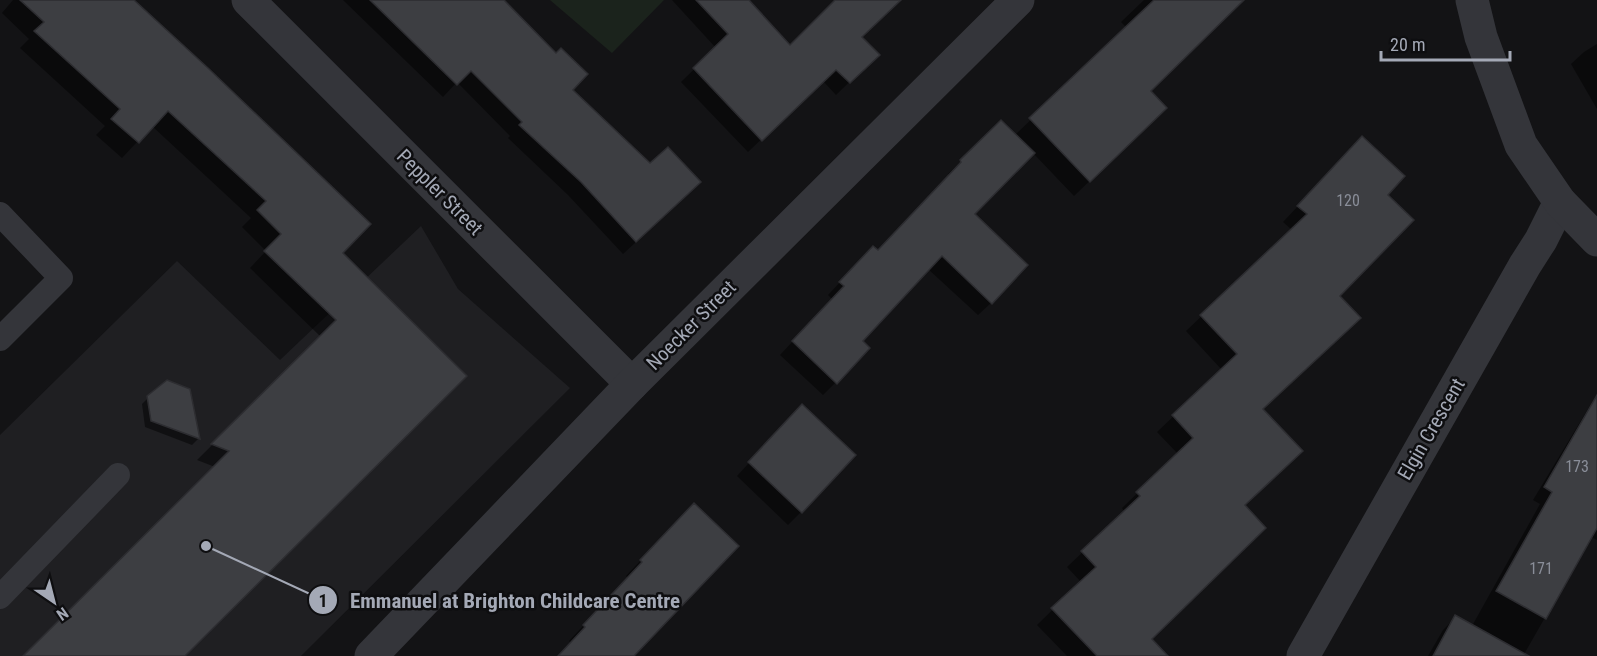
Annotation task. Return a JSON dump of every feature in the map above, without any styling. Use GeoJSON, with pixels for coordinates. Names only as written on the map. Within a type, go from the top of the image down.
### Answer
{"type":"FeatureCollection","features":[{"type":"Feature","properties":{"kind":"street","name":"Peppler Street"},"geometry":{"type":"LineString","coordinates":[[248,0],[632,384]]}},
{"type":"Feature","properties":{"kind":"street","name":"Noecker Street"},"geometry":{"type":"LineString","coordinates":[[371,656],[632,384],[1018,0]]}},
{"type":"Feature","properties":{"kind":"street"},"geometry":{"type":"LineString","coordinates":[[1472,0],[1481,37],[1521,146],[1560,202],[1597,240]]}},
{"type":"Feature","properties":{"kind":"street","name":"Elgin Crescent"},"geometry":{"type":"LineString","coordinates":[[1303,656],[1541,240],[1560,202]]}},
{"type":"Feature","properties":{"kind":"lane"},"geometry":{"type":"LineString","coordinates":[[0,214],[61,278],[0,339]]}},
{"type":"Feature","properties":{"kind":"lane"},"geometry":{"type":"LineString","coordinates":[[0,597],[118,475]]}},
{"type":"Feature","properties":{"kind":"shaded area"},"geometry":{"type":"Polygon","coordinates":[[[550,0],[664,0],[612,53],[550,0]]]}},
{"type":"Feature","properties":{"kind":"shaded area"},"geometry":{"type":"Polygon","coordinates":[[[421,226],[458,289],[570,388],[301,656],[0,656],[0,435],[177,261],[280,360],[421,226]]]}},
{"type":"Feature","properties":{"kind":"building"},"geometry":{"type":"Polygon","coordinates":[[[20,0],[134,0],[371,224],[343,253],[467,376],[185,656],[23,656],[229,451],[211,444],[336,320],[264,251],[281,234],[257,210],[266,201],[168,111],[139,143],[111,119],[120,109],[34,31],[44,22],[20,0]]]}},
{"type":"Feature","properties":{"kind":"building"},"geometry":{"type":"Polygon","coordinates":[[[370,0],[504,0],[556,53],[561,48],[588,74],[573,90],[650,163],[668,147],[701,182],[636,242],[581,182],[519,125],[522,122],[471,71],[457,85],[370,0]]]}},
{"type":"Feature","properties":{"kind":"building"},"geometry":{"type":"Polygon","coordinates":[[[696,0],[749,0],[790,45],[835,0],[901,0],[862,37],[880,55],[850,83],[836,70],[762,141],[693,68],[728,34],[696,0]]]}},
{"type":"Feature","properties":{"kind":"building"},"geometry":{"type":"Polygon","coordinates":[[[1154,0],[1244,0],[1151,91],[1167,108],[1090,182],[1029,118],[1154,0]]]}},
{"type":"Feature","properties":{"kind":"building"},"geometry":{"type":"Polygon","coordinates":[[[1001,120],[1035,153],[975,214],[1028,265],[992,304],[942,256],[863,341],[870,348],[837,384],[792,341],[844,286],[839,282],[873,246],[878,250],[961,162],[960,160],[1001,120]]]}},
{"type":"Feature","properties":{"kind":"building"},"geometry":{"type":"Polygon","coordinates":[[[1362,136],[1405,176],[1388,195],[1414,220],[1340,296],[1361,318],[1263,409],[1303,451],[1245,505],[1266,528],[1152,639],[1168,656],[1097,656],[1051,608],[1096,567],[1081,551],[1140,496],[1136,492],[1193,438],[1172,415],[1237,354],[1200,315],[1307,214],[1297,206],[1362,136]]]}},
{"type":"Feature","properties":{"kind":"building"},"geometry":{"type":"Polygon","coordinates":[[[167,380],[190,389],[200,439],[151,421],[147,396],[167,380]]]}},
{"type":"Feature","properties":{"kind":"building"},"geometry":{"type":"Polygon","coordinates":[[[1597,395],[1597,528],[1546,619],[1496,591],[1552,492],[1544,487],[1597,395]]]}},
{"type":"Feature","properties":{"kind":"building"},"geometry":{"type":"Polygon","coordinates":[[[802,404],[856,455],[802,513],[748,462],[802,404]]]}},
{"type":"Feature","properties":{"kind":"building"},"geometry":{"type":"Polygon","coordinates":[[[694,503],[739,546],[634,656],[558,656],[585,627],[583,625],[642,562],[640,560],[694,503]]]}},
{"type":"Feature","properties":{"kind":"building"},"geometry":{"type":"Polygon","coordinates":[[[1455,615],[1529,656],[1433,656],[1455,615]]]}},
{"type":"Feature","properties":{"kind":"place","name":"Emmanuel at Brighton Childcare Centre"},"geometry":{"type":"Point","coordinates":[206,546]}}]}
